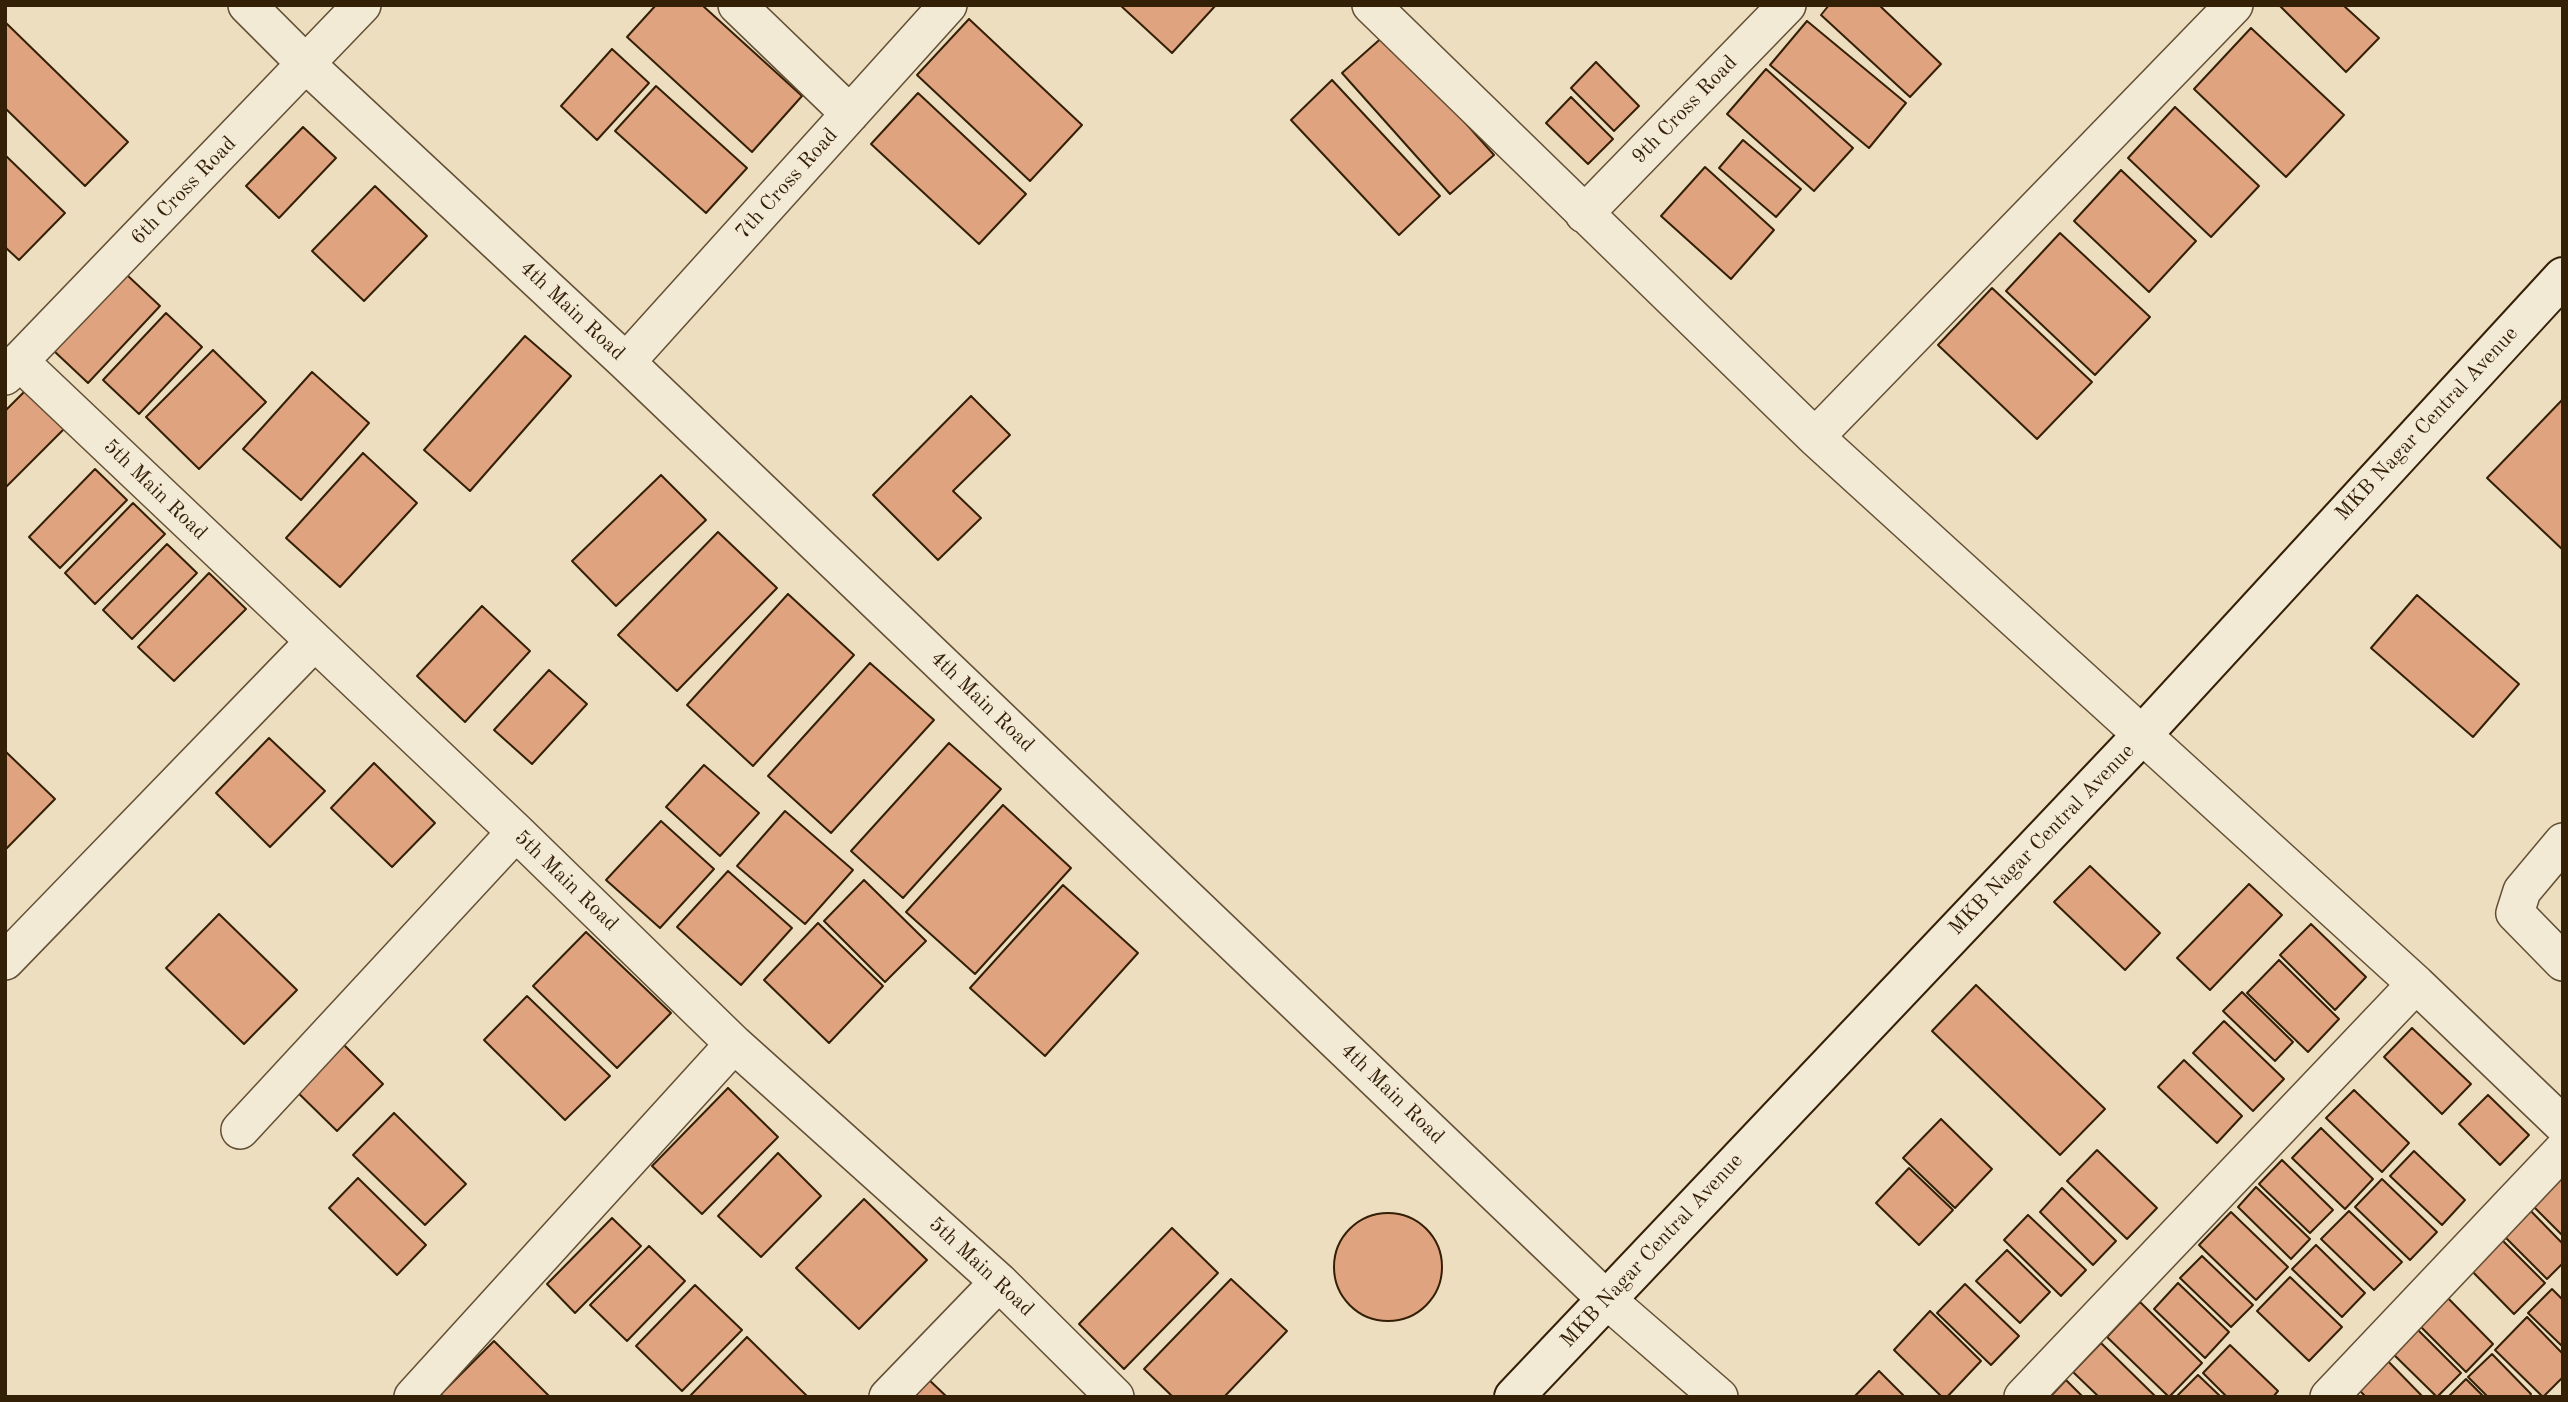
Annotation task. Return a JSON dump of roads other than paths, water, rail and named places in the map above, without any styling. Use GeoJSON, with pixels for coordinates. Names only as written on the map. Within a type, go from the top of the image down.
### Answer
{"type":"FeatureCollection","features":[{"type":"Feature","properties":{"kind":"main road","name":"MKB Nagar Central Avenue"},"geometry":{"type":"LineString","coordinates":[[1514,1397],[2141,736],[2563,276]]}},
{"type":"Feature","properties":{"kind":"street","name":"4th Main Road"},"geometry":{"type":"LineString","coordinates":[[247,5],[306,64],[626,362],[1606,1299],[1719,1397]]}},
{"type":"Feature","properties":{"kind":"street","name":"6th Cross Road"},"geometry":{"type":"LineString","coordinates":[[12,369],[362,5]]}},
{"type":"Feature","properties":{"kind":"street"},"geometry":{"type":"LineString","coordinates":[[737,5],[850,114]]}},
{"type":"Feature","properties":{"kind":"street","name":"7th Cross Road"},"geometry":{"type":"LineString","coordinates":[[626,362],[948,5]]}},
{"type":"Feature","properties":{"kind":"street"},"geometry":{"type":"LineString","coordinates":[[1371,5],[1815,437],[2416,984],[2563,1125]]}},
{"type":"Feature","properties":{"kind":"street","name":"9th Cross Road"},"geometry":{"type":"LineString","coordinates":[[1584,215],[1787,5]]}},
{"type":"Feature","properties":{"kind":"street"},"geometry":{"type":"LineString","coordinates":[[1815,437],[2234,5]]}},
{"type":"Feature","properties":{"kind":"street","name":"5th Main Road"},"geometry":{"type":"LineString","coordinates":[[12,369],[314,642],[516,832],[734,1044],[999,1282],[1115,1397]]}},
{"type":"Feature","properties":{"kind":"street"},"geometry":{"type":"LineString","coordinates":[[5,961],[314,642]]}},
{"type":"Feature","properties":{"kind":"street"},"geometry":{"type":"LineString","coordinates":[[240,1130],[516,832]]}},
{"type":"Feature","properties":{"kind":"street"},"geometry":{"type":"LineString","coordinates":[[2563,842],[2522,891],[2515,913],[2563,962]]}},
{"type":"Feature","properties":{"kind":"street"},"geometry":{"type":"LineString","coordinates":[[2023,1397],[2416,984]]}},
{"type":"Feature","properties":{"kind":"street"},"geometry":{"type":"LineString","coordinates":[[413,1397],[734,1044]]}},
{"type":"Feature","properties":{"kind":"street"},"geometry":{"type":"LineString","coordinates":[[2329,1397],[2563,1150]]}},
{"type":"Feature","properties":{"kind":"street"},"geometry":{"type":"LineString","coordinates":[[888,1397],[999,1282]]}}]}
